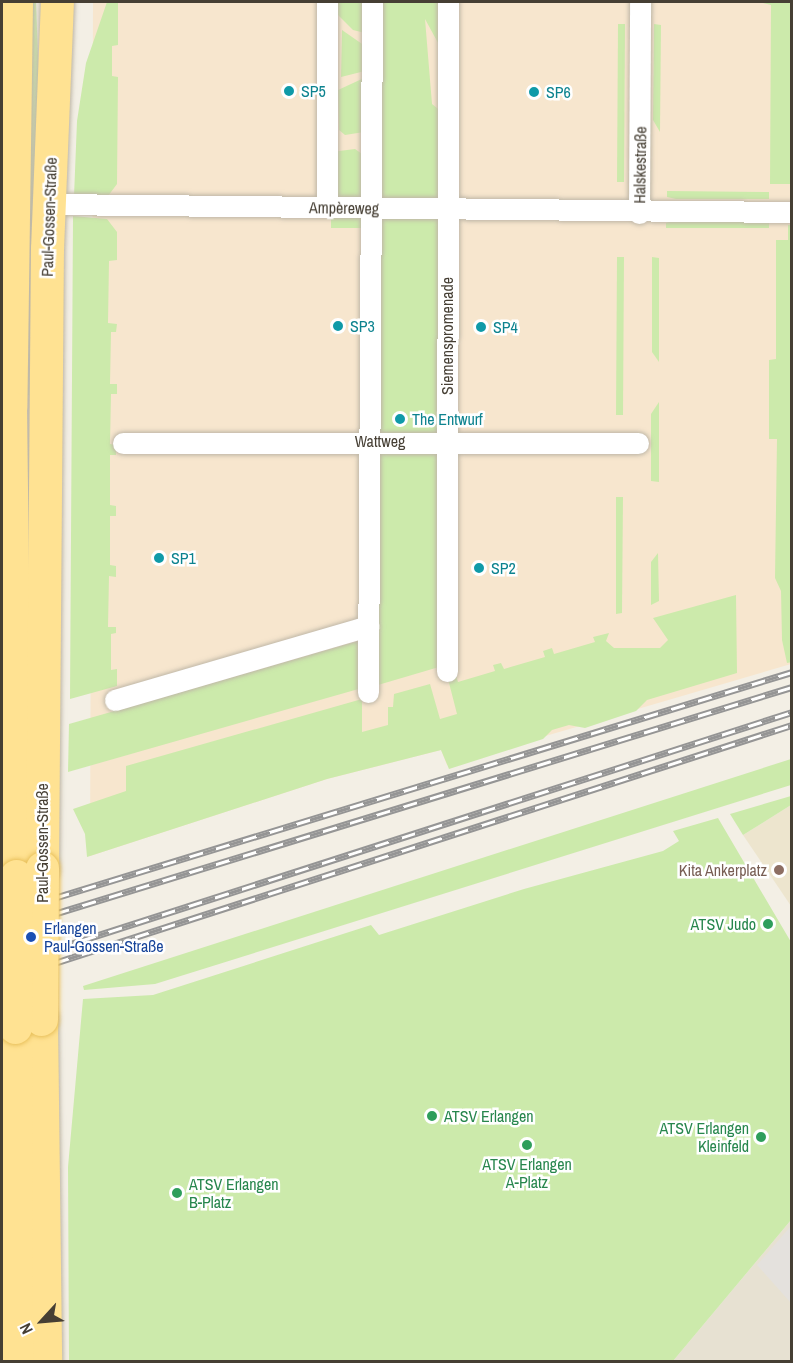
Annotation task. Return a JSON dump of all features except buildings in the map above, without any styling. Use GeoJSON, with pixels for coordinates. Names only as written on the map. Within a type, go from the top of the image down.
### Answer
{"type":"FeatureCollection","features":[{"type":"Feature","properties":{"kind":"main road","name":"Paul-Gossen-Straße"},"geometry":{"type":"LineString","coordinates":[[16,2],[11,432],[29,872]]}},
{"type":"Feature","properties":{"kind":"main road","name":"Paul-Gossen-Straße"},"geometry":{"type":"LineString","coordinates":[[16,1362],[28,1023],[29,872],[46,432],[49,204],[57,2]]}},
{"type":"Feature","properties":{"kind":"main road"},"geometry":{"type":"LineString","coordinates":[[11,432],[46,432]]}},
{"type":"Feature","properties":{"kind":"main road","name":"Paul-Gossen-Straße"},"geometry":{"type":"LineString","coordinates":[[28,1023],[45,1362]]}},
{"type":"Feature","properties":{"kind":"street"},"geometry":{"type":"LineString","coordinates":[[327,2],[327,207]]}},
{"type":"Feature","properties":{"kind":"street"},"geometry":{"type":"LineString","coordinates":[[368,692],[372,2]]}},
{"type":"Feature","properties":{"kind":"street","name":"Siemenspromenade"},"geometry":{"type":"LineString","coordinates":[[447,671],[448,2]]}},
{"type":"Feature","properties":{"kind":"street","name":"Halskestraße"},"geometry":{"type":"LineString","coordinates":[[640,2],[639,213],[792,212]]}},
{"type":"Feature","properties":{"kind":"street","name":"Ampèreweg"},"geometry":{"type":"LineString","coordinates":[[49,204],[639,213]]}},
{"type":"Feature","properties":{"kind":"street","name":"Wattweg"},"geometry":{"type":"LineString","coordinates":[[123,443],[638,442]]}},
{"type":"Feature","properties":{"kind":"street"},"geometry":{"type":"LineString","coordinates":[[116,700],[368,626]]}},
{"type":"Feature","properties":{"kind":"shaded area"},"geometry":{"type":"Polygon","coordinates":[[[93,2],[791,2],[791,664],[447,765],[441,750],[327,779],[90,856],[93,2]]]}},
{"type":"Feature","properties":{"kind":"shaded area","name":"Kita Ankerplatz"},"geometry":{"type":"Polygon","coordinates":[[[791,805],[791,906],[743,835],[791,805]]]}},
{"type":"Feature","properties":{"kind":"shaded area"},"geometry":{"type":"Polygon","coordinates":[[[791,1220],[791,1361],[673,1361],[791,1220]]]}},
{"type":"Feature","properties":{"kind":"shaded area"},"geometry":{"type":"Polygon","coordinates":[[[791,1226],[791,1303],[757,1265],[791,1226]]]}},
{"type":"Feature","properties":{"kind":"green space"},"geometry":{"type":"Polygon","coordinates":[[[25,2],[36,2],[39,82],[36,395],[22,395],[25,2]]]}},
{"type":"Feature","properties":{"kind":"green space"},"geometry":{"type":"Polygon","coordinates":[[[107,2],[118,2],[118,45],[112,46],[112,76],[118,77],[117,184],[108,196],[74,196],[77,121],[86,63],[107,2]]]}},
{"type":"Feature","properties":{"kind":"green space"},"geometry":{"type":"Polygon","coordinates":[[[332,2],[365,2],[365,33],[353,30],[332,9],[332,2]]]}},
{"type":"Feature","properties":{"kind":"green space"},"geometry":{"type":"Polygon","coordinates":[[[382,2],[442,2],[443,52],[425,19],[432,104],[442,112],[440,203],[380,203],[382,2]]]}},
{"type":"Feature","properties":{"kind":"green space"},"geometry":{"type":"Polygon","coordinates":[[[759,2],[791,2],[791,195],[790,184],[770,184],[771,5],[759,2]]]}},
{"type":"Feature","properties":{"kind":"green space"},"geometry":{"type":"Polygon","coordinates":[[[618,24],[625,24],[624,182],[617,182],[618,24]]]}},
{"type":"Feature","properties":{"kind":"green space"},"geometry":{"type":"Polygon","coordinates":[[[654,24],[661,25],[660,132],[653,120],[654,24]]]}},
{"type":"Feature","properties":{"kind":"green space"},"geometry":{"type":"Polygon","coordinates":[[[342,30],[365,46],[365,71],[341,77],[342,30]]]}},
{"type":"Feature","properties":{"kind":"green space"},"geometry":{"type":"Polygon","coordinates":[[[364,78],[364,132],[345,135],[339,130],[338,90],[364,78]]]}},
{"type":"Feature","properties":{"kind":"green space"},"geometry":{"type":"Polygon","coordinates":[[[355,149],[365,156],[365,203],[330,203],[331,152],[355,149]]]}},
{"type":"Feature","properties":{"kind":"green space"},"geometry":{"type":"Polygon","coordinates":[[[667,191],[769,192],[769,199],[676,199],[667,197],[667,191]]]}},
{"type":"Feature","properties":{"kind":"green space"},"geometry":{"type":"Polygon","coordinates":[[[331,213],[364,214],[364,228],[331,228],[331,213]]]}},
{"type":"Feature","properties":{"kind":"green space"},"geometry":{"type":"Polygon","coordinates":[[[381,213],[440,214],[439,435],[380,435],[381,213]]]}},
{"type":"Feature","properties":{"kind":"green space"},"geometry":{"type":"Polygon","coordinates":[[[73,216],[107,219],[117,232],[117,260],[109,261],[108,323],[117,324],[116,332],[111,332],[110,384],[117,384],[117,394],[111,394],[110,444],[116,445],[116,455],[110,455],[110,505],[116,506],[116,516],[110,516],[110,565],[116,566],[116,577],[109,576],[108,627],[116,627],[116,633],[111,634],[111,670],[117,669],[117,686],[70,699],[73,216]]]}},
{"type":"Feature","properties":{"kind":"green space"},"geometry":{"type":"Polygon","coordinates":[[[672,221],[769,221],[769,228],[666,228],[666,223],[672,221]]]}},
{"type":"Feature","properties":{"kind":"green space"},"geometry":{"type":"Polygon","coordinates":[[[788,225],[792,225],[792,662],[787,663],[782,640],[781,591],[775,578],[777,439],[769,439],[769,360],[776,359],[776,240],[788,240],[788,225]]]}},
{"type":"Feature","properties":{"kind":"green space"},"geometry":{"type":"Polygon","coordinates":[[[617,257],[624,257],[623,415],[616,415],[617,257]]]}},
{"type":"Feature","properties":{"kind":"green space"},"geometry":{"type":"Polygon","coordinates":[[[652,257],[659,258],[659,362],[652,352],[652,257]]]}},
{"type":"Feature","properties":{"kind":"green space"},"geometry":{"type":"Polygon","coordinates":[[[659,402],[659,482],[651,481],[651,414],[659,402]]]}},
{"type":"Feature","properties":{"kind":"green space"},"geometry":{"type":"Polygon","coordinates":[[[380,447],[441,447],[439,667],[378,685],[380,447]]]}},
{"type":"Feature","properties":{"kind":"green space"},"geometry":{"type":"Polygon","coordinates":[[[616,497],[623,497],[622,613],[616,614],[616,497]]]}},
{"type":"Feature","properties":{"kind":"green space"},"geometry":{"type":"Polygon","coordinates":[[[658,553],[659,601],[651,605],[651,562],[658,553]]]}},
{"type":"Feature","properties":{"kind":"green space"},"geometry":{"type":"Polygon","coordinates":[[[736,595],[737,673],[647,700],[636,711],[585,728],[569,725],[552,730],[543,739],[449,769],[441,750],[327,779],[87,857],[85,834],[73,809],[126,791],[126,766],[362,699],[362,732],[388,725],[388,707],[393,707],[394,694],[430,684],[440,719],[457,714],[448,679],[456,676],[458,682],[495,671],[493,665],[501,663],[504,669],[545,657],[543,651],[552,648],[554,654],[595,642],[593,637],[609,633],[606,641],[614,648],[660,648],[668,640],[653,618],[736,595]]]}},
{"type":"Feature","properties":{"kind":"green space"},"geometry":{"type":"Polygon","coordinates":[[[362,640],[362,688],[68,772],[69,724],[362,640]]]}},
{"type":"Feature","properties":{"kind":"green space"},"geometry":{"type":"Polygon","coordinates":[[[791,759],[791,785],[155,984],[84,990],[83,986],[791,759]]]}},
{"type":"Feature","properties":{"kind":"green space"},"geometry":{"type":"Polygon","coordinates":[[[791,796],[791,805],[743,835],[730,814],[791,796]]]}},
{"type":"Feature","properties":{"kind":"green space","name":"ATSV Erlangen"},"geometry":{"type":"Polygon","coordinates":[[[718,818],[791,942],[791,1220],[673,1361],[69,1361],[68,1167],[83,999],[153,995],[371,925],[379,935],[524,889],[663,851],[679,841],[673,831],[718,818]]]}},
{"type":"Feature","properties":{"kind":"railway"},"geometry":{"type":"LineString","coordinates":[[2,914],[792,672]]}},
{"type":"Feature","properties":{"kind":"railway"},"geometry":{"type":"LineString","coordinates":[[2,930],[792,687]]}},
{"type":"Feature","properties":{"kind":"railway"},"geometry":{"type":"LineString","coordinates":[[2,966],[792,712]]}},
{"type":"Feature","properties":{"kind":"railway"},"geometry":{"type":"LineString","coordinates":[[2,980],[792,725]]}},
{"type":"Feature","properties":{"kind":"place","name":"SP5"},"geometry":{"type":"Point","coordinates":[289,91]}},
{"type":"Feature","properties":{"kind":"place","name":"SP6"},"geometry":{"type":"Point","coordinates":[534,92]}},
{"type":"Feature","properties":{"kind":"place","name":"SP3"},"geometry":{"type":"Point","coordinates":[338,326]}},
{"type":"Feature","properties":{"kind":"place","name":"SP4"},"geometry":{"type":"Point","coordinates":[481,327]}},
{"type":"Feature","properties":{"kind":"place","name":"The Entwurf"},"geometry":{"type":"Point","coordinates":[400,419]}},
{"type":"Feature","properties":{"kind":"place","name":"SP1"},"geometry":{"type":"Point","coordinates":[159,558]}},
{"type":"Feature","properties":{"kind":"place","name":"SP2"},"geometry":{"type":"Point","coordinates":[479,568]}},
{"type":"Feature","properties":{"kind":"place","name":"Kita Ankerplatz"},"geometry":{"type":"Point","coordinates":[779,870]}},
{"type":"Feature","properties":{"kind":"place","name":"ATSV Judo"},"geometry":{"type":"Point","coordinates":[768,924]}},
{"type":"Feature","properties":{"kind":"place","name":"Erlangen Paul-Gossen-Straße"},"geometry":{"type":"Point","coordinates":[31,937]}},
{"type":"Feature","properties":{"kind":"place","name":"ATSV Erlangen"},"geometry":{"type":"Point","coordinates":[432,1116]}},
{"type":"Feature","properties":{"kind":"place","name":"ATSV Erlangen Kleinfeld"},"geometry":{"type":"Point","coordinates":[761,1137]}},
{"type":"Feature","properties":{"kind":"place","name":"ATSV Erlangen A-Platz"},"geometry":{"type":"Point","coordinates":[527,1145]}},
{"type":"Feature","properties":{"kind":"place","name":"ATSV Erlangen B-Platz"},"geometry":{"type":"Point","coordinates":[177,1193]}}]}
